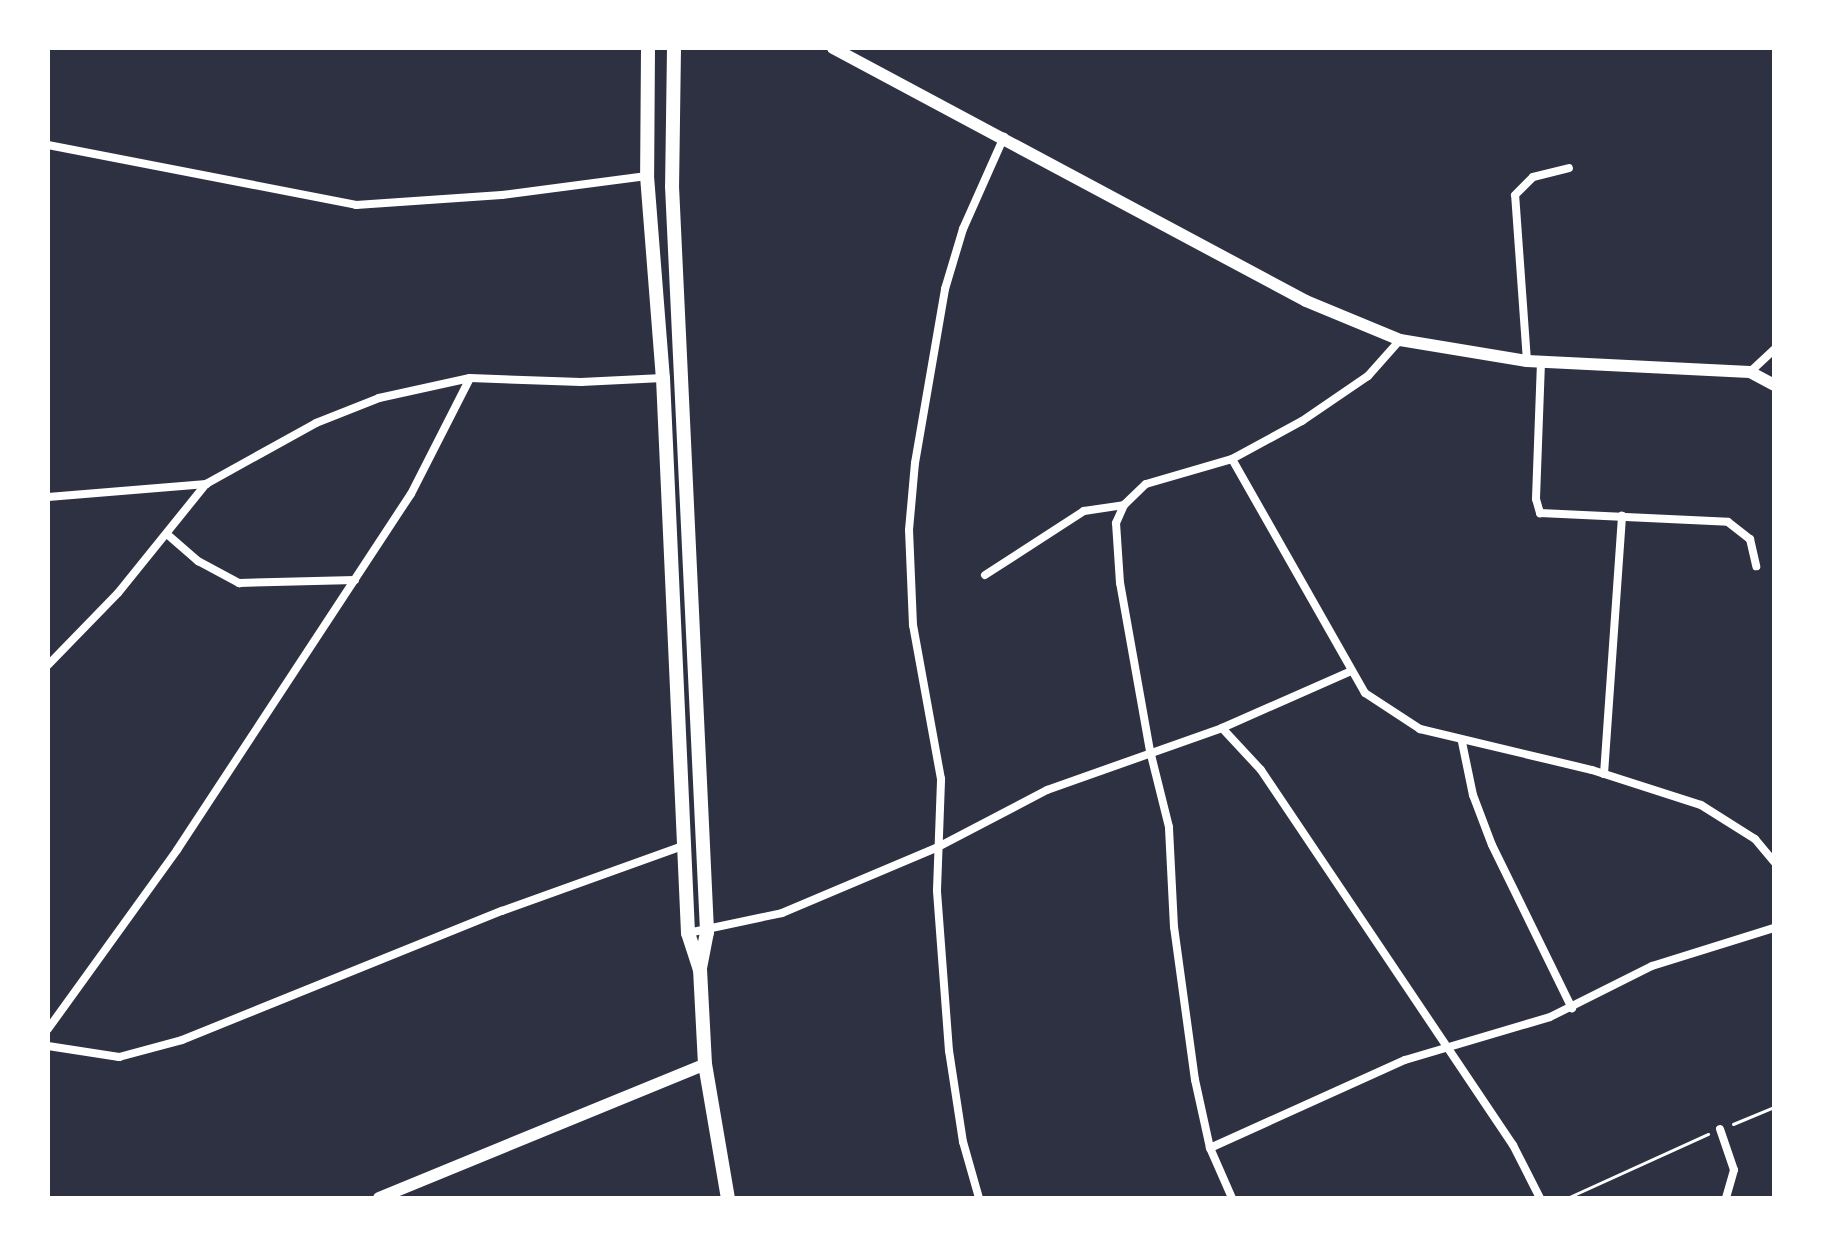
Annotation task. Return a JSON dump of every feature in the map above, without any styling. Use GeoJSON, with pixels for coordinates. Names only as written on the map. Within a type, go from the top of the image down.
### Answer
{"type":"FeatureCollection","features":[{"type":"Feature","properties":{"kind":"main road"},"geometry":{"type":"LineString","coordinates":[[648,48],[647,176],[663,378],[683,846],[688,933],[700,969]]}},
{"type":"Feature","properties":{"kind":"main road"},"geometry":{"type":"LineString","coordinates":[[674,48],[672,186],[707,932],[700,969],[705,1064],[728,1198]]}},
{"type":"Feature","properties":{"kind":"street"},"geometry":{"type":"LineString","coordinates":[[833,48],[1004,136],[1306,301],[1400,340],[1527,361],[1750,372],[1774,385]]}},
{"type":"Feature","properties":{"kind":"street"},"geometry":{"type":"LineString","coordinates":[[979,1198],[963,1142],[949,1051],[938,847],[941,779],[910,584],[915,463],[945,289],[963,229],[1004,136]]}},
{"type":"Feature","properties":{"kind":"street"},"geometry":{"type":"LineString","coordinates":[[48,145],[356,205],[502,195],[647,176]]}},
{"type":"Feature","properties":{"kind":"street"},"geometry":{"type":"LineString","coordinates":[[1527,361],[1515,195],[1533,177],[1569,168]]}},
{"type":"Feature","properties":{"kind":"street"},"geometry":{"type":"LineString","coordinates":[[1232,1198],[1210,1148],[1195,1080],[1174,927],[1169,827],[1150,751],[1115,541],[1124,505],[1146,484],[1232,459],[1368,376],[1400,340]]}},
{"type":"Feature","properties":{"kind":"street"},"geometry":{"type":"LineString","coordinates":[[1750,372],[1774,350]]}},
{"type":"Feature","properties":{"kind":"street"},"geometry":{"type":"LineString","coordinates":[[1541,362],[1536,499],[1540,513],[1728,522],[1750,539],[1756,566]]}},
{"type":"Feature","properties":{"kind":"street"},"geometry":{"type":"LineString","coordinates":[[48,665],[168,535],[206,484],[316,423],[379,398],[470,378],[581,382],[663,378]]}},
{"type":"Feature","properties":{"kind":"street"},"geometry":{"type":"LineString","coordinates":[[48,1029],[177,850],[411,494],[470,378]]}},
{"type":"Feature","properties":{"kind":"street"},"geometry":{"type":"LineString","coordinates":[[1232,459],[1365,693],[1420,729],[1462,742],[1604,774],[1701,805],[1755,839],[1774,862]]}},
{"type":"Feature","properties":{"kind":"street"},"geometry":{"type":"LineString","coordinates":[[48,497],[206,484]]}},
{"type":"Feature","properties":{"kind":"street"},"geometry":{"type":"LineString","coordinates":[[985,575],[1084,511],[1124,505]]}},
{"type":"Feature","properties":{"kind":"street"},"geometry":{"type":"LineString","coordinates":[[1604,774],[1622,516]]}},
{"type":"Feature","properties":{"kind":"street"},"geometry":{"type":"LineString","coordinates":[[168,535],[198,561],[239,583],[355,580]]}},
{"type":"Feature","properties":{"kind":"street"},"geometry":{"type":"LineString","coordinates":[[688,933],[707,932],[782,913],[938,847],[1047,790],[1222,728],[1351,671]]}},
{"type":"Feature","properties":{"kind":"street"},"geometry":{"type":"LineString","coordinates":[[1222,728],[1252,756],[1444,1049],[1513,1145],[1540,1198]]}},
{"type":"Feature","properties":{"kind":"street"},"geometry":{"type":"LineString","coordinates":[[1462,742],[1473,795],[1492,845],[1572,1008]]}},
{"type":"Feature","properties":{"kind":"street"},"geometry":{"type":"LineString","coordinates":[[48,1046],[119,1057],[182,1040],[502,911],[683,846]]}},
{"type":"Feature","properties":{"kind":"street"},"geometry":{"type":"LineString","coordinates":[[1210,1148],[1405,1060],[1572,1008],[1652,966],[1774,928]]}},
{"type":"Feature","properties":{"kind":"street"},"geometry":{"type":"LineString","coordinates":[[379,1198],[705,1064]]}},
{"type":"Feature","properties":{"kind":"street"},"geometry":{"type":"LineString","coordinates":[[1720,1129],[1734,1170],[1726,1198]]}},
{"type":"Feature","properties":{"kind":"path"},"geometry":{"type":"LineString","coordinates":[[1567,1198],[1774,1107]]}}]}
